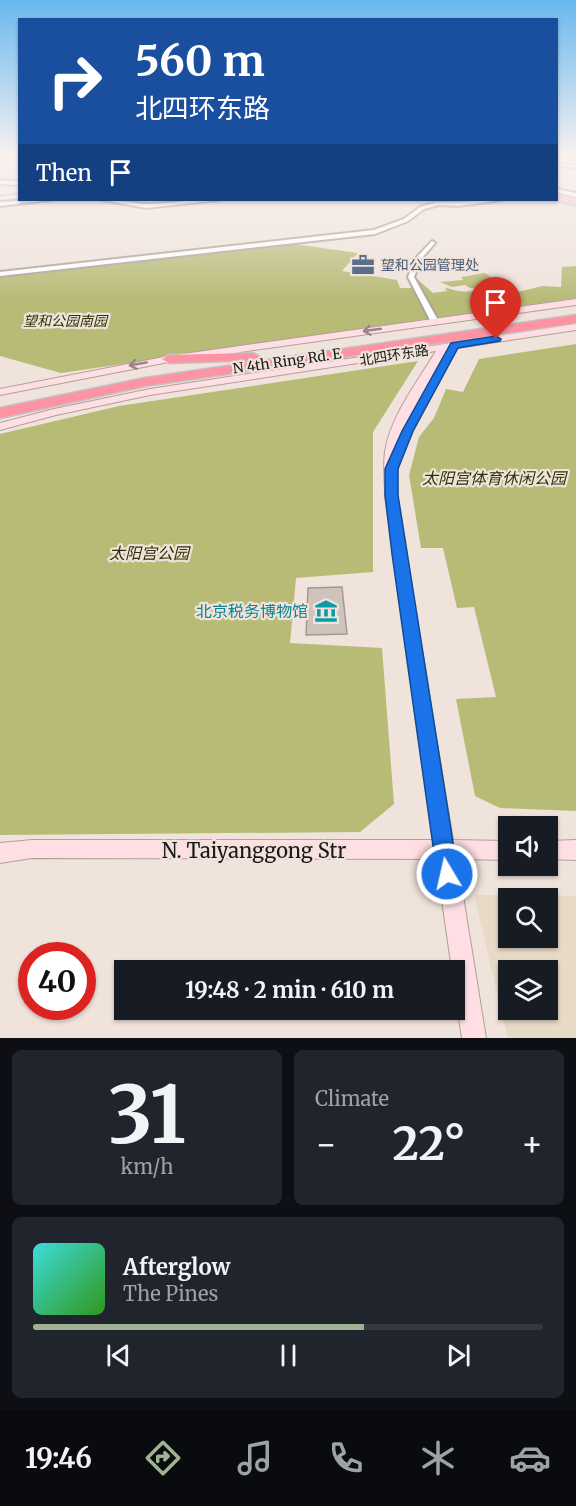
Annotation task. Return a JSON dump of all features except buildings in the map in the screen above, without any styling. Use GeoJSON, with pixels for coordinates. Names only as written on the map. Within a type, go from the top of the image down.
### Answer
{"type":"FeatureCollection","features":[{"type":"Feature","properties":{"kind":"highway","name":"N 4th Ring Rd. E"},"geometry":{"type":"LineString","coordinates":[[0,403],[90,382],[576,310]]}},
{"type":"Feature","properties":{"kind":"highway","name":"N 4th Ring Rd. E"},"geometry":{"type":"LineString","coordinates":[[0,413],[95,391],[576,319]]}},
{"type":"Feature","properties":{"kind":"highway"},"geometry":{"type":"LineString","coordinates":[[376,348],[429,349]]}},
{"type":"Feature","properties":{"kind":"highway"},"geometry":{"type":"LineString","coordinates":[[169,358],[258,357]]}},
{"type":"Feature","properties":{"kind":"highway"},"geometry":{"type":"LineString","coordinates":[[150,392],[195,375]]}},
{"type":"Feature","properties":{"kind":"highway"},"geometry":{"type":"LineString","coordinates":[[0,419],[95,391]]}},
{"type":"Feature","properties":{"kind":"street"},"geometry":{"type":"LineString","coordinates":[[136,204],[164,204]]}},
{"type":"Feature","properties":{"kind":"street"},"geometry":{"type":"LineString","coordinates":[[0,274],[375,232],[398,224],[422,208],[435,204]]}},
{"type":"Feature","properties":{"kind":"street"},"geometry":{"type":"LineString","coordinates":[[432,243],[418,259],[411,277],[435,322]]}},
{"type":"Feature","properties":{"kind":"street","name":"北四环东路"},"geometry":{"type":"LineString","coordinates":[[0,392],[169,358],[576,302]]}},
{"type":"Feature","properties":{"kind":"street","name":"北四环东路"},"geometry":{"type":"LineString","coordinates":[[0,427],[54,412],[150,392],[576,327]]}},
{"type":"Feature","properties":{"kind":"street"},"geometry":{"type":"LineString","coordinates":[[449,346],[397,429],[390,454],[391,495],[474,1038]]}},
{"type":"Feature","properties":{"kind":"street","name":"N. Taiyanggong Str"},"geometry":{"type":"LineString","coordinates":[[0,853],[32,849],[498,850]]}},
{"type":"Feature","properties":{"kind":"street"},"geometry":{"type":"LineString","coordinates":[[558,850],[576,850]]}},
{"type":"Feature","properties":{"kind":"shaded area"},"geometry":{"type":"Polygon","coordinates":[[[474,895],[498,895],[498,948],[558,948],[558,896],[576,896],[576,1038],[508,1038],[504,1020],[558,1020],[558,960],[498,960],[498,996],[474,895]]]}},
{"type":"Feature","properties":{"kind":"green space","name":"望和公园南园"},"geometry":{"type":"Polygon","coordinates":[[[294,244],[358,253],[342,271],[397,280],[400,288],[412,288],[430,319],[61,373],[0,356],[0,277],[294,244]]]}},
{"type":"Feature","properties":{"kind":"green space"},"geometry":{"type":"Polygon","coordinates":[[[576,266],[576,298],[436,319],[415,277],[433,293],[447,291],[445,288],[466,292],[500,289],[513,293],[543,286],[561,287],[562,267],[576,266]]]}},
{"type":"Feature","properties":{"kind":"green space"},"geometry":{"type":"Polygon","coordinates":[[[485,273],[507,289],[470,288],[465,285],[452,287],[440,282],[463,280],[461,277],[485,273]]]}},
{"type":"Feature","properties":{"kind":"green space","name":"太阳宫体育休闲公园"},"geometry":{"type":"Polygon","coordinates":[[[576,344],[576,811],[500,808],[475,796],[456,699],[496,697],[474,607],[457,608],[443,548],[421,548],[409,475],[419,437],[434,418],[446,389],[463,392],[479,359],[576,344]]]}},
{"type":"Feature","properties":{"kind":"green space","name":"太阳宫公园"},"geometry":{"type":"Polygon","coordinates":[[[418,361],[373,432],[373,572],[296,578],[290,643],[382,648],[394,804],[360,832],[0,835],[0,434],[119,406],[418,361]]]}},
{"type":"Feature","properties":{"kind":"place","name":"望和公园管理处"},"geometry":{"type":"Point","coordinates":[363,265]}},
{"type":"Feature","properties":{"kind":"place","name":"北京税务博物馆"},"geometry":{"type":"Point","coordinates":[326,611]}},
{"type":"Feature","properties":{"kind":"route"},"geometry":{"type":"LineString","coordinates":[[447,874],[399,554],[391,495],[392,469],[396,454],[454,345],[496,339]]}}]}
